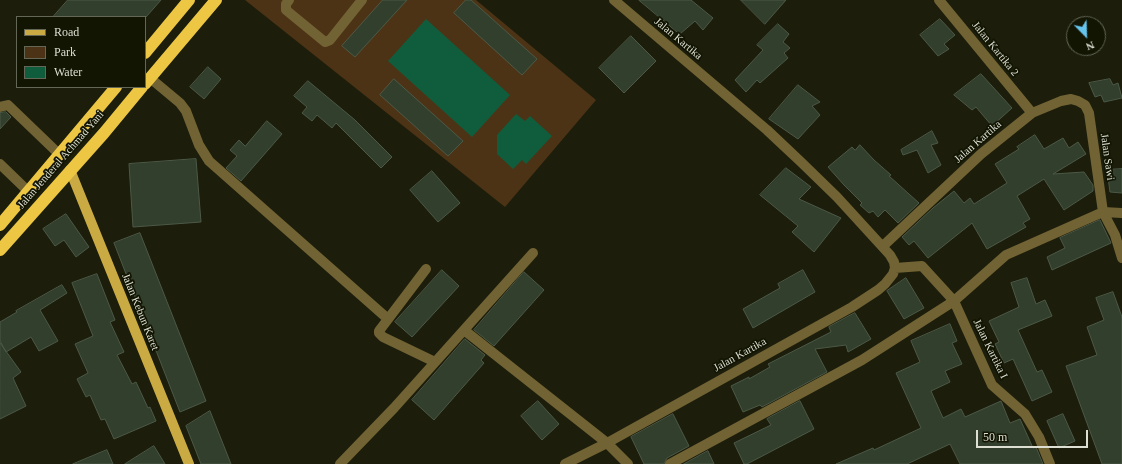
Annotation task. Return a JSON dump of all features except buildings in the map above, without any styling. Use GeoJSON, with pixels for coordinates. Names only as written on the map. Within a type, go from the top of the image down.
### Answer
{"type":"FeatureCollection","features":[{"type":"Feature","properties":{"kind":"highway"},"geometry":{"type":"LineString","coordinates":[[146,52],[189,0]]}},
{"type":"Feature","properties":{"kind":"highway"},"geometry":{"type":"LineString","coordinates":[[148,81],[216,0]]}},
{"type":"Feature","properties":{"kind":"highway","name":"Jalan Jenderal Achmad Yani"},"geometry":{"type":"LineString","coordinates":[[0,225],[115,88]]}},
{"type":"Feature","properties":{"kind":"highway","name":"Jalan Jenderal Achmad Yani"},"geometry":{"type":"LineString","coordinates":[[0,250],[104,133],[141,88]]}},
{"type":"Feature","properties":{"kind":"main road","name":"Jalan Kebun Karet"},"geometry":{"type":"LineString","coordinates":[[70,170],[188,464]]}},
{"type":"Feature","properties":{"kind":"street"},"geometry":{"type":"LineString","coordinates":[[289,0],[286,4],[286,10],[325,42],[330,40],[362,0]]}},
{"type":"Feature","properties":{"kind":"street","name":"Jalan Kartika"},"geometry":{"type":"LineString","coordinates":[[565,464],[852,307],[885,284],[893,274],[895,268],[894,262],[883,246],[790,151],[614,0]]}},
{"type":"Feature","properties":{"kind":"street","name":"Jalan Kartika 2"},"geometry":{"type":"LineString","coordinates":[[939,0],[1032,113]]}},
{"type":"Feature","properties":{"kind":"street"},"geometry":{"type":"LineString","coordinates":[[148,81],[180,103],[186,111],[199,145],[209,160],[388,319]]}},
{"type":"Feature","properties":{"kind":"street","name":"Jalan Kartika"},"geometry":{"type":"LineString","coordinates":[[883,246],[981,154],[1032,113],[1066,100],[1078,101],[1085,105]]}},
{"type":"Feature","properties":{"kind":"street"},"geometry":{"type":"LineString","coordinates":[[0,107],[8,105],[60,155]]}},
{"type":"Feature","properties":{"kind":"street","name":"Jalan Sawi"},"geometry":{"type":"LineString","coordinates":[[1085,105],[1088,113],[1103,212],[1115,235],[1122,258]]}},
{"type":"Feature","properties":{"kind":"street"},"geometry":{"type":"LineString","coordinates":[[0,164],[29,192]]}},
{"type":"Feature","properties":{"kind":"street"},"geometry":{"type":"LineString","coordinates":[[670,464],[862,360],[954,301],[1006,255],[1103,212],[1122,213]]}},
{"type":"Feature","properties":{"kind":"street"},"geometry":{"type":"LineString","coordinates":[[340,464],[366,438],[533,253]]}},
{"type":"Feature","properties":{"kind":"street","name":"Jalan Kartika I"},"geometry":{"type":"LineString","coordinates":[[895,268],[922,266],[954,301],[992,386],[1025,414],[1039,437],[1050,464]]}},
{"type":"Feature","properties":{"kind":"street"},"geometry":{"type":"LineString","coordinates":[[426,269],[379,331],[381,335],[435,362]]}},
{"type":"Feature","properties":{"kind":"street"},"geometry":{"type":"LineString","coordinates":[[464,330],[607,442],[628,464]]}},
{"type":"Feature","properties":{"kind":"green space"},"geometry":{"type":"Polygon","coordinates":[[[245,0],[476,0],[596,100],[505,207],[245,0]]]}},
{"type":"Feature","properties":{"kind":"water"},"geometry":{"type":"Polygon","coordinates":[[[426,19],[510,95],[472,137],[388,61],[426,19]]]}},
{"type":"Feature","properties":{"kind":"water"},"geometry":{"type":"Polygon","coordinates":[[[516,114],[525,121],[530,116],[552,136],[526,164],[522,160],[513,169],[497,154],[497,135],[516,114]]]}}]}
